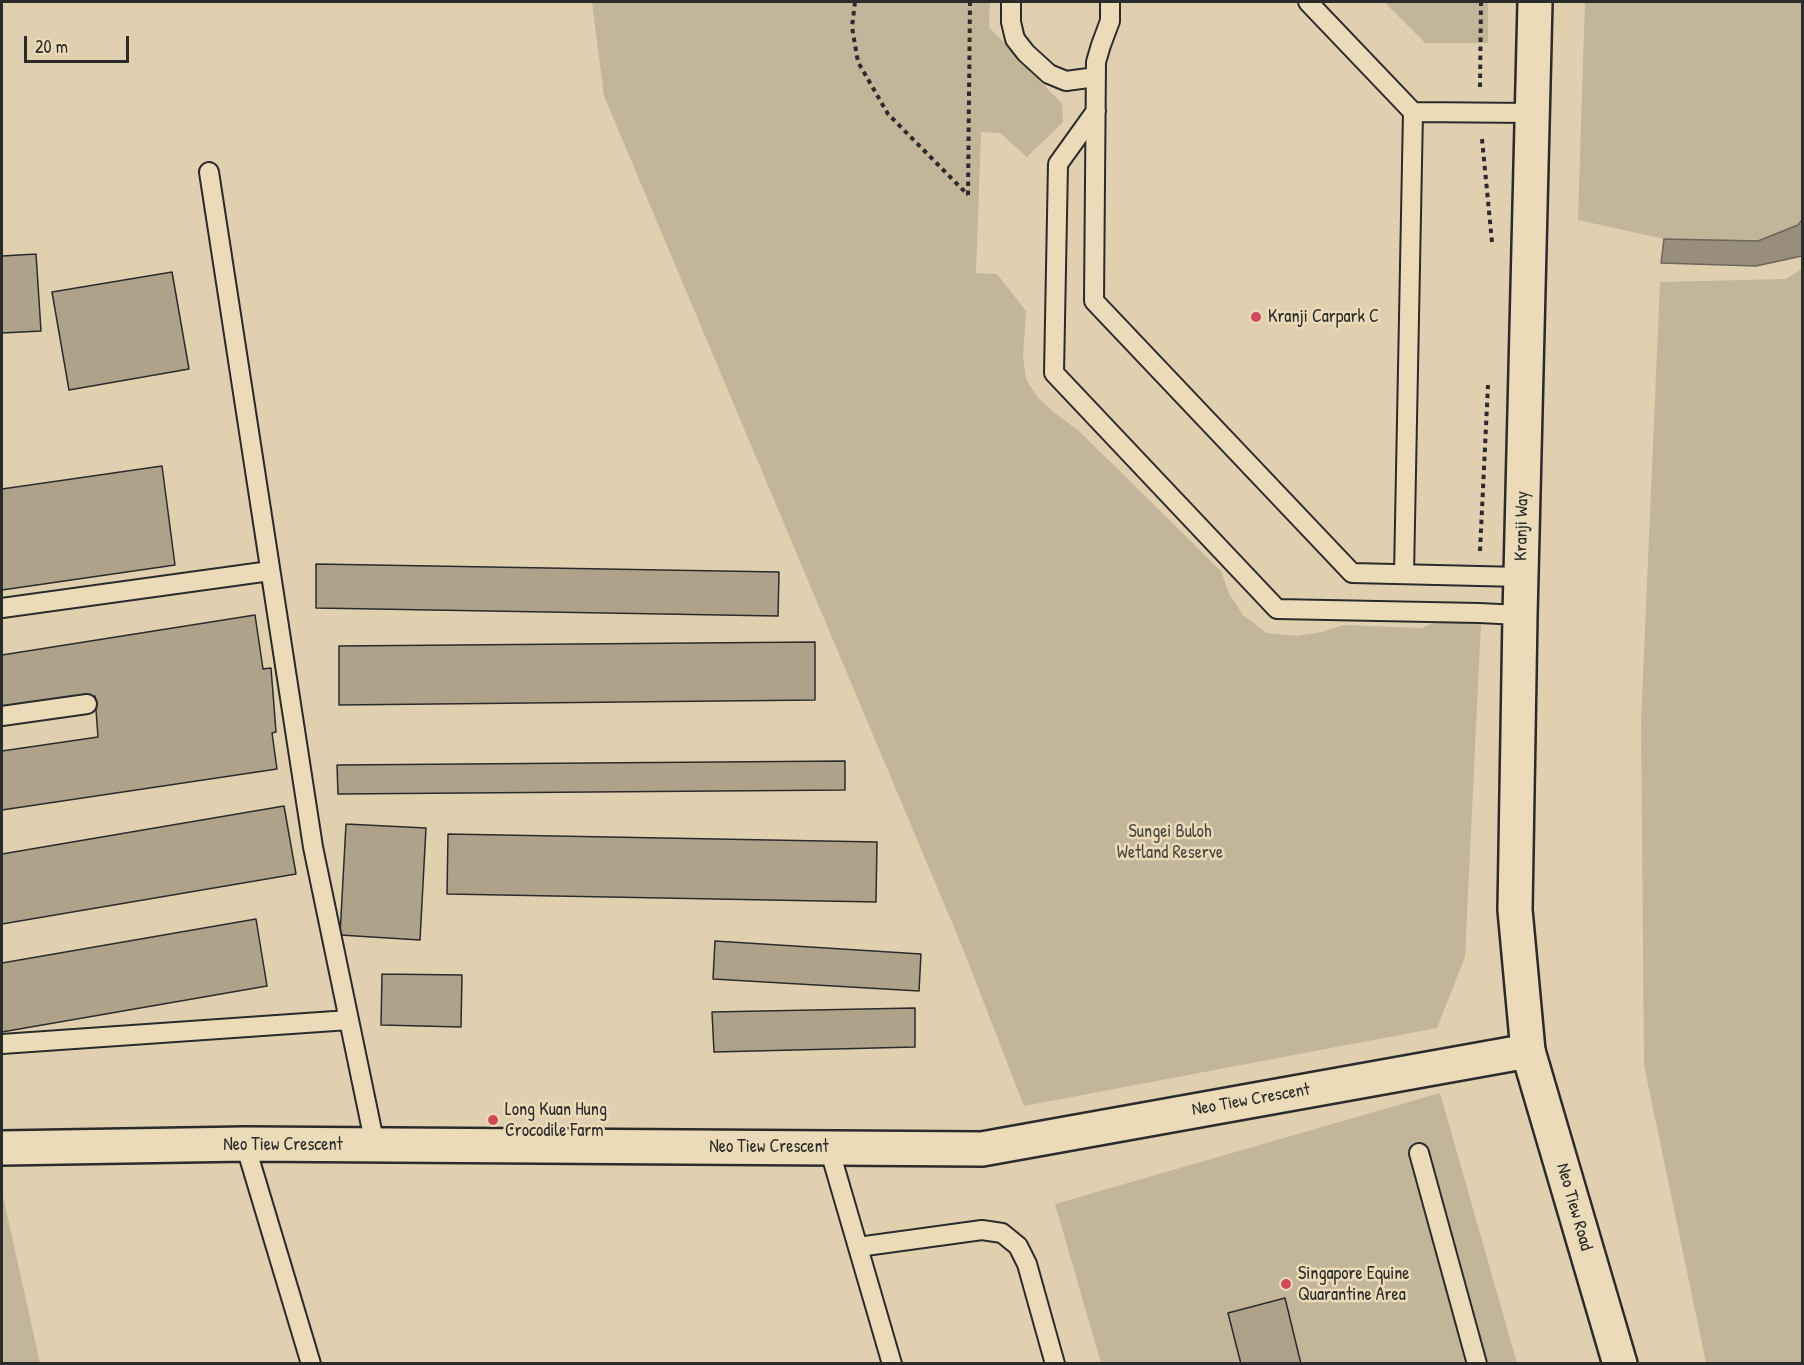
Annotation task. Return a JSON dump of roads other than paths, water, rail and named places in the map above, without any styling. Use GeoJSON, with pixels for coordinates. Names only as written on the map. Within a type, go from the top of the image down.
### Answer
{"type":"FeatureCollection","features":[{"type":"Feature","properties":{"kind":"street","name":"Kranji Way"},"geometry":{"type":"LineString","coordinates":[[1528,1051],[1515,910],[1535,2]]}},
{"type":"Feature","properties":{"kind":"street","name":"Neo Tiew Crescent"},"geometry":{"type":"LineString","coordinates":[[2,1149],[245,1144],[981,1149],[1528,1051]]}},
{"type":"Feature","properties":{"kind":"street","name":"Neo Tiew Road"},"geometry":{"type":"LineString","coordinates":[[1528,1051],[1620,1364]]}},
{"type":"Feature","properties":{"kind":"lane"},"geometry":{"type":"LineString","coordinates":[[1011,2],[1011,22],[1016,39],[1026,53],[1049,74],[1066,81],[1096,77]]}},
{"type":"Feature","properties":{"kind":"lane"},"geometry":{"type":"LineString","coordinates":[[1110,2],[1110,21],[1096,62],[1094,300],[1352,573],[1521,577]]}},
{"type":"Feature","properties":{"kind":"lane"},"geometry":{"type":"LineString","coordinates":[[1308,2],[1413,112],[1404,574]]}},
{"type":"Feature","properties":{"kind":"lane"},"geometry":{"type":"LineString","coordinates":[[1096,111],[1058,164],[1054,373],[1277,609],[1520,615]]}},
{"type":"Feature","properties":{"kind":"lane"},"geometry":{"type":"LineString","coordinates":[[1413,112],[1533,112]]}},
{"type":"Feature","properties":{"kind":"lane"},"geometry":{"type":"LineString","coordinates":[[209,172],[313,847],[375,1145]]}},
{"type":"Feature","properties":{"kind":"lane"},"geometry":{"type":"LineString","coordinates":[[2,608],[270,571]]}},
{"type":"Feature","properties":{"kind":"lane"},"geometry":{"type":"LineString","coordinates":[[2,716],[87,704]]}},
{"type":"Feature","properties":{"kind":"lane"},"geometry":{"type":"LineString","coordinates":[[2,1044],[349,1020]]}},
{"type":"Feature","properties":{"kind":"lane"},"geometry":{"type":"LineString","coordinates":[[245,1144],[311,1364]]}},
{"type":"Feature","properties":{"kind":"lane"},"geometry":{"type":"LineString","coordinates":[[829,1148],[892,1364]]}},
{"type":"Feature","properties":{"kind":"lane"},"geometry":{"type":"LineString","coordinates":[[1419,1153],[1477,1364]]}},
{"type":"Feature","properties":{"kind":"lane"},"geometry":{"type":"LineString","coordinates":[[858,1247],[982,1230],[1002,1233],[1018,1245],[1027,1264],[1055,1364]]}},
{"type":"Feature","properties":{"kind":"place","name":"Kranji Carpark C"},"geometry":{"type":"Point","coordinates":[1256,317]}},
{"type":"Feature","properties":{"kind":"place","name":"Long Kuan Hung Crocodile Farm"},"geometry":{"type":"Point","coordinates":[493,1120]}},
{"type":"Feature","properties":{"kind":"place","name":"Singapore Equine Quarantine Area"},"geometry":{"type":"Point","coordinates":[1286,1284]}},
{"type":"Feature","properties":{"kind":"park label","name":"Sungei Buloh Wetland Reserve"},"geometry":{"type":"Point","coordinates":[1170,842]}}]}
